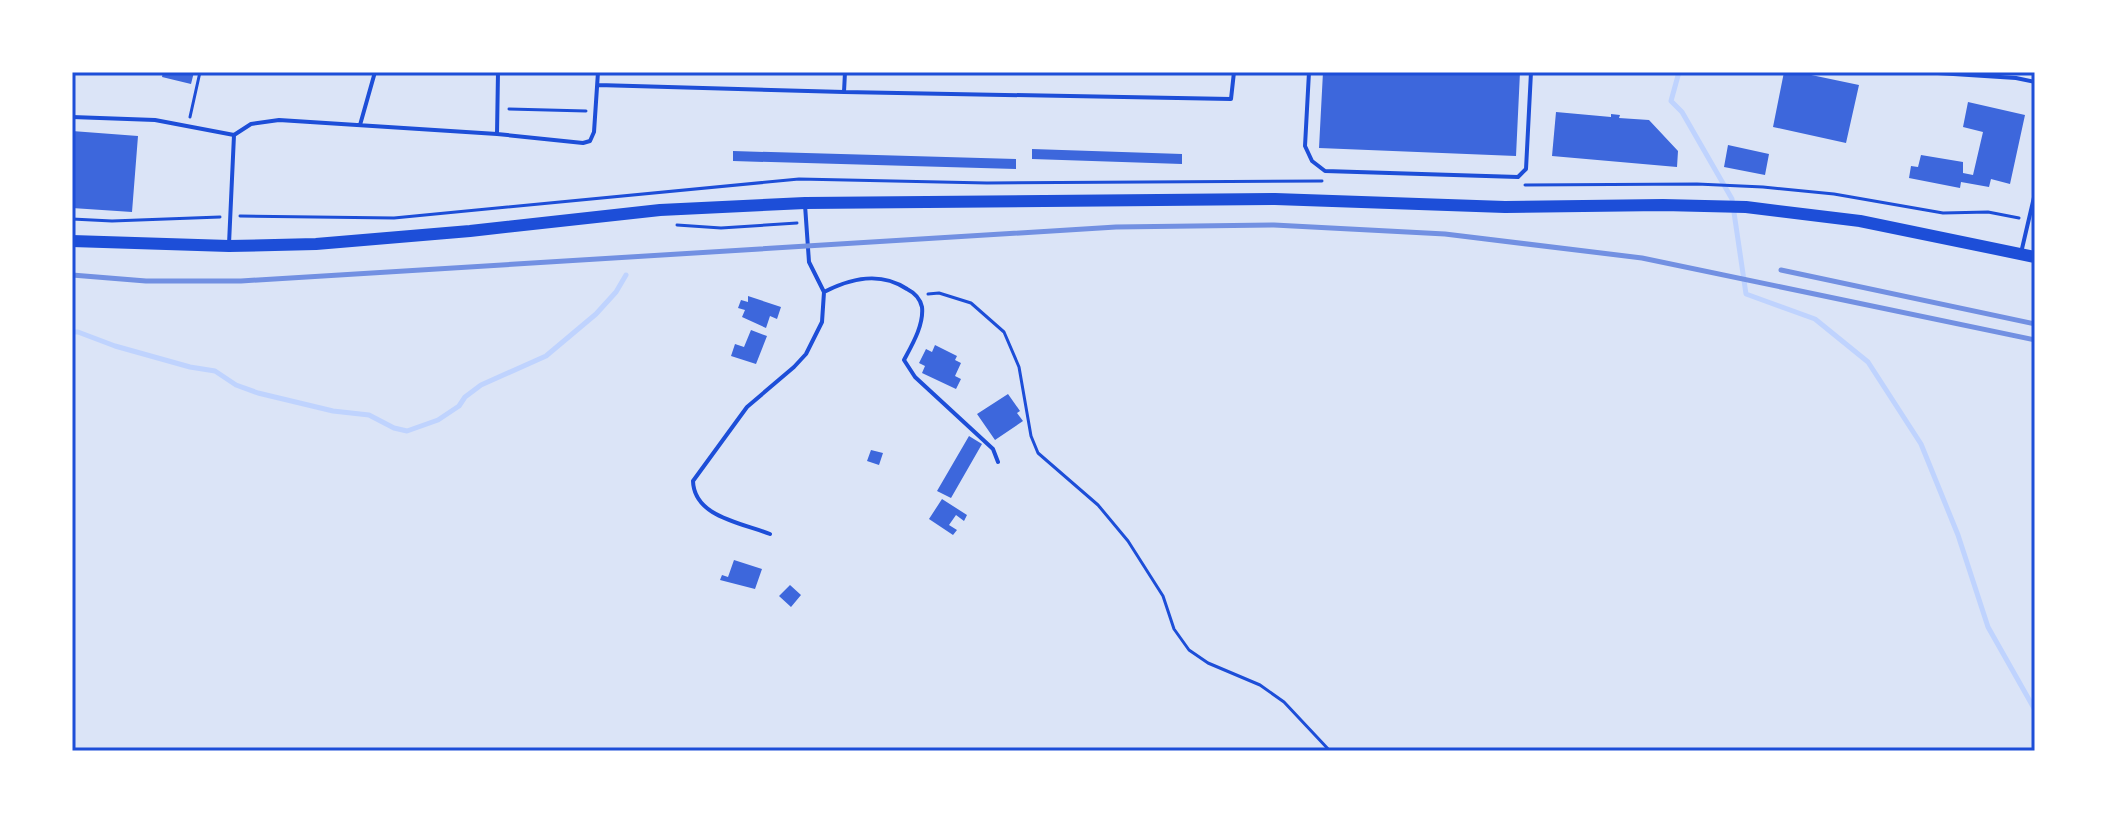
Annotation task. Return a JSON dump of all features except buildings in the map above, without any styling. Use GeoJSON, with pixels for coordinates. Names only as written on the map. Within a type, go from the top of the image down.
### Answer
{"type":"FeatureCollection","features":[{"type":"Feature","properties":{"kind":"highway"},"geometry":{"type":"LineString","coordinates":[[72,241],[229,246],[362,241],[660,210],[805,203],[1275,199],[1505,207],[1733,207],[1860,221],[2035,257]]}},
{"type":"Feature","properties":{"kind":"lane"},"geometry":{"type":"LineString","coordinates":[[360,125],[375,72]]}},
{"type":"Feature","properties":{"kind":"lane"},"geometry":{"type":"LineString","coordinates":[[497,134],[498,72]]}},
{"type":"Feature","properties":{"kind":"lane"},"geometry":{"type":"LineString","coordinates":[[72,117],[155,120],[234,135],[251,124],[279,120],[497,134],[583,143],[590,141],[594,132],[598,72]]}},
{"type":"Feature","properties":{"kind":"lane"},"geometry":{"type":"LineString","coordinates":[[844,92],[845,72]]}},
{"type":"Feature","properties":{"kind":"lane"},"geometry":{"type":"LineString","coordinates":[[598,85],[1231,99],[1234,72]]}},
{"type":"Feature","properties":{"kind":"lane"},"geometry":{"type":"LineString","coordinates":[[1309,72],[1305,146],[1312,161],[1325,171],[1518,177],[1526,169],[1531,72]]}},
{"type":"Feature","properties":{"kind":"lane"},"geometry":{"type":"LineString","coordinates":[[1922,72],[2035,82]]}},
{"type":"Feature","properties":{"kind":"lane"},"geometry":{"type":"LineString","coordinates":[[229,246],[234,135]]}},
{"type":"Feature","properties":{"kind":"lane"},"geometry":{"type":"LineString","coordinates":[[2021,254],[2035,193]]}},
{"type":"Feature","properties":{"kind":"lane"},"geometry":{"type":"LineString","coordinates":[[770,534],[711,511],[699,503],[693,492],[693,481],[747,407],[806,354],[822,322],[824,292],[809,262],[805,203]]}},
{"type":"Feature","properties":{"kind":"lane"},"geometry":{"type":"LineString","coordinates":[[824,292],[844,282],[874,278],[896,282],[916,294],[922,306],[921,322],[904,360],[915,377],[993,449],[998,462]]}},
{"type":"Feature","properties":{"kind":"path"},"geometry":{"type":"LineString","coordinates":[[189,125],[200,72]]}},
{"type":"Feature","properties":{"kind":"path"},"geometry":{"type":"LineString","coordinates":[[497,108],[597,111]]}},
{"type":"Feature","properties":{"kind":"path"},"geometry":{"type":"LineString","coordinates":[[676,225],[721,228],[805,222]]}},
{"type":"Feature","properties":{"kind":"path"},"geometry":{"type":"LineString","coordinates":[[916,294],[939,293],[971,303],[1004,332],[1019,367],[1031,436],[1038,453],[1098,505],[1128,541],[1163,596],[1174,629],[1189,650],[1208,663],[1260,685],[1284,702],[1330,751]]}},
{"type":"Feature","properties":{"kind":"shaded area"},"geometry":{"type":"Polygon","coordinates":[[[72,72],[2035,72],[2035,751],[72,751],[72,72]]]}},
{"type":"Feature","properties":{"kind":"waterway"},"geometry":{"type":"LineString","coordinates":[[1679,72],[1671,101],[1682,112],[1732,199],[1746,294],[1815,319],[1868,362],[1921,444],[1958,535],[1988,627],[2035,710]]}},
{"type":"Feature","properties":{"kind":"waterway"},"geometry":{"type":"LineString","coordinates":[[72,332],[190,367],[215,371],[236,385],[258,393],[333,411],[369,415],[407,431],[438,420],[481,385],[546,356],[596,314],[616,292],[626,275]]}},
{"type":"Feature","properties":{"kind":"railway"},"geometry":{"type":"LineString","coordinates":[[72,275],[146,281],[241,281],[1116,227],[1274,225],[1445,234],[1642,258],[2035,340]]}},
{"type":"Feature","properties":{"kind":"railway"},"geometry":{"type":"LineString","coordinates":[[1781,270],[2035,324]]}}]}
